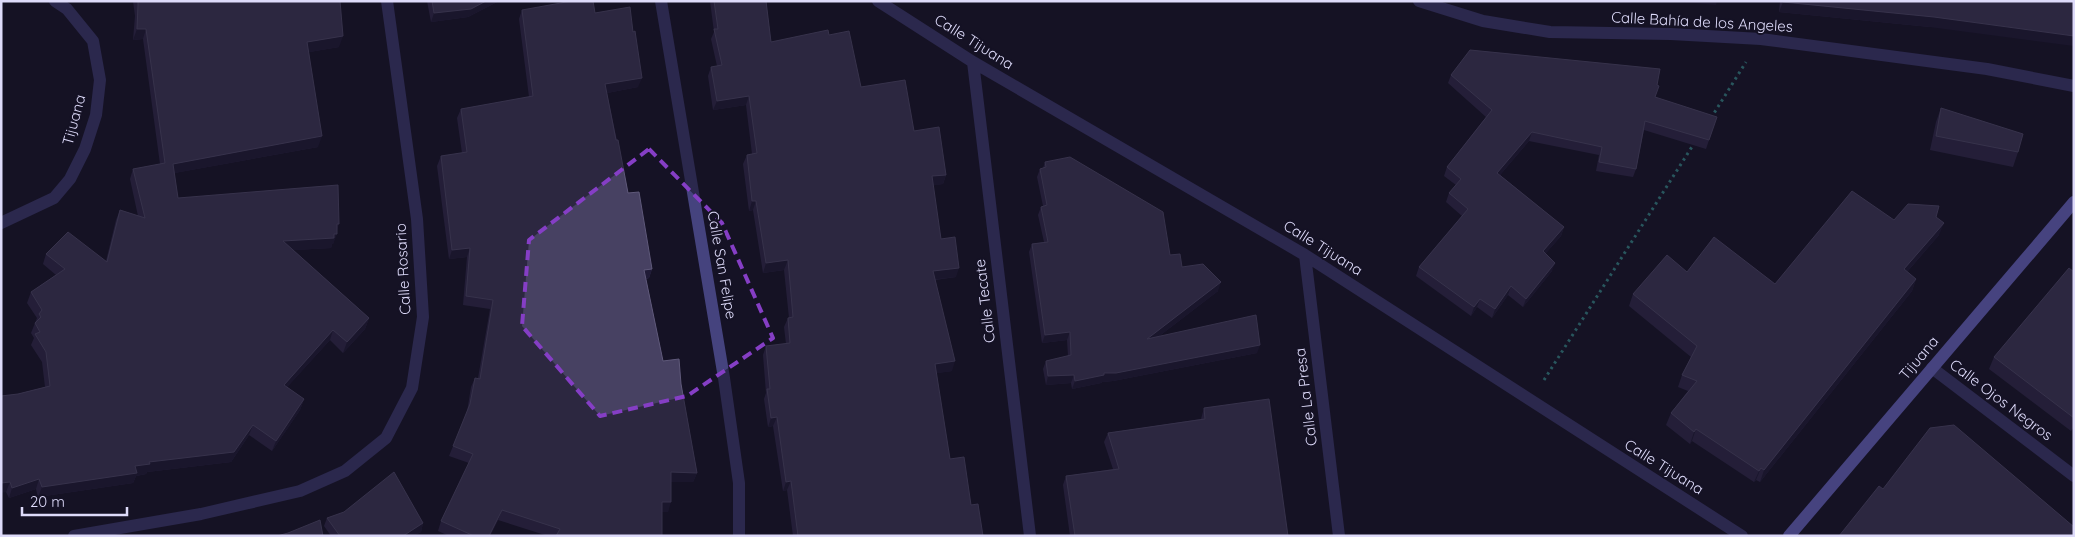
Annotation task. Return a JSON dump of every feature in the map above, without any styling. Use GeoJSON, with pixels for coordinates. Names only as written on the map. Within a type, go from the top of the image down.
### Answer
{"type":"FeatureCollection","features":[{"type":"Feature","properties":{"kind":"main road","name":"Tijuana"},"geometry":{"type":"LineString","coordinates":[[1789,536],[2074,202]]}},
{"type":"Feature","properties":{"kind":"street","name":"Tijuana"},"geometry":{"type":"LineString","coordinates":[[1,223],[54,198],[70,179],[85,149],[96,115],[100,80],[92,41],[68,9],[55,1]]}},
{"type":"Feature","properties":{"kind":"street","name":"Calle Rosario"},"geometry":{"type":"LineString","coordinates":[[74,536],[201,514],[300,491],[345,471],[386,438],[412,388],[423,317],[417,218],[387,1]]}},
{"type":"Feature","properties":{"kind":"street","name":"Calle San Felipe"},"geometry":{"type":"LineString","coordinates":[[661,1],[724,378],[738,483],[739,536]]}},
{"type":"Feature","properties":{"kind":"street","name":"Calle Tijuana"},"geometry":{"type":"LineString","coordinates":[[878,1],[973,62],[1305,255],[1742,536]]}},
{"type":"Feature","properties":{"kind":"street","name":"Calle Bahía de los Angeles"},"geometry":{"type":"LineString","coordinates":[[1419,1],[1483,21],[1550,32],[1761,38],[1987,69],[2074,86]]}},
{"type":"Feature","properties":{"kind":"street","name":"Calle Tecate"},"geometry":{"type":"LineString","coordinates":[[973,62],[1030,536]]}},
{"type":"Feature","properties":{"kind":"street","name":"Calle La Presa"},"geometry":{"type":"LineString","coordinates":[[1305,255],[1339,536]]}},
{"type":"Feature","properties":{"kind":"street","name":"Calle Ojos Negros"},"geometry":{"type":"LineString","coordinates":[[1932,368],[2074,476]]}},
{"type":"Feature","properties":{"kind":"path"},"geometry":{"type":"LineString","coordinates":[[1708,123],[1761,38]]}},
{"type":"Feature","properties":{"kind":"path"},"geometry":{"type":"LineString","coordinates":[[1530,401],[1697,140]]}},
{"type":"Feature","properties":{"kind":"highlighted area"},"geometry":{"type":"Polygon","coordinates":[[[649,149],[722,223],[773,338],[687,396],[600,416],[522,326],[529,240],[649,149]]]}},
{"type":"Feature","properties":{"kind":"building"},"geometry":{"type":"Polygon","coordinates":[[[138,1],[340,1],[343,36],[307,42],[322,136],[173,164],[178,198],[338,185],[339,224],[337,224],[337,234],[334,234],[334,238],[283,241],[369,318],[347,342],[333,330],[284,385],[304,399],[276,441],[253,425],[234,452],[149,462],[150,464],[135,466],[137,473],[42,487],[39,479],[12,488],[10,482],[1,483],[1,396],[50,386],[46,352],[35,334],[40,332],[35,323],[41,317],[39,314],[42,310],[31,292],[65,269],[46,254],[68,232],[107,262],[120,210],[145,218],[133,169],[165,163],[146,29],[137,29],[138,1]]]}},
{"type":"Feature","properties":{"kind":"building"},"geometry":{"type":"Polygon","coordinates":[[[432,1],[486,1],[471,9],[434,13],[432,1]]]}},
{"type":"Feature","properties":{"kind":"building"},"geometry":{"type":"Polygon","coordinates":[[[572,1],[593,1],[595,13],[630,7],[642,78],[605,84],[628,193],[639,192],[652,269],[644,270],[663,361],[679,359],[681,384],[697,473],[671,472],[671,502],[662,502],[662,536],[556,536],[560,529],[502,510],[489,536],[474,536],[441,521],[473,454],[453,446],[470,404],[475,378],[480,379],[493,300],[466,296],[470,248],[452,250],[441,156],[467,152],[461,109],[533,96],[522,10],[572,1]]]}},
{"type":"Feature","properties":{"kind":"building"},"geometry":{"type":"Polygon","coordinates":[[[714,1],[766,1],[771,42],[828,30],[829,35],[849,31],[861,87],[905,80],[914,131],[939,127],[946,175],[932,176],[941,239],[955,237],[959,268],[933,271],[955,361],[935,364],[950,459],[964,457],[971,505],[978,504],[983,536],[798,536],[791,481],[786,482],[777,417],[771,418],[767,389],[770,389],[766,346],[790,343],[788,318],[793,317],[788,260],[766,263],[756,201],[752,201],[747,155],[757,153],[749,96],[717,101],[711,67],[722,65],[714,29],[718,29],[714,1]]]}},
{"type":"Feature","properties":{"kind":"building"},"geometry":{"type":"Polygon","coordinates":[[[1783,1],[2074,1],[2074,36],[1934,17],[1783,1]]]}},
{"type":"Feature","properties":{"kind":"building"},"geometry":{"type":"Polygon","coordinates":[[[1470,50],[1660,69],[1657,85],[1659,86],[1655,97],[1717,117],[1709,140],[1645,121],[1636,169],[1599,162],[1602,147],[1532,132],[1497,173],[1564,227],[1543,251],[1555,263],[1526,299],[1511,286],[1495,309],[1480,299],[1474,307],[1419,267],[1468,209],[1449,193],[1461,179],[1447,167],[1492,110],[1451,75],[1470,50]]]}},
{"type":"Feature","properties":{"kind":"building"},"geometry":{"type":"Polygon","coordinates":[[[1941,108],[2023,134],[2018,152],[1936,136],[1941,108]]]}},
{"type":"Feature","properties":{"kind":"building"},"geometry":{"type":"Polygon","coordinates":[[[1070,157],[1163,212],[1170,255],[1180,254],[1182,267],[1203,264],[1221,282],[1147,339],[1256,315],[1260,345],[1116,373],[1104,373],[1104,375],[1075,381],[1074,375],[1048,376],[1046,361],[1071,355],[1070,332],[1045,335],[1032,244],[1048,242],[1041,207],[1047,205],[1040,169],[1046,167],[1045,162],[1070,157]]]}},
{"type":"Feature","properties":{"kind":"building"},"geometry":{"type":"Polygon","coordinates":[[[1852,191],[1894,220],[1908,204],[1939,206],[1936,217],[1944,223],[1904,269],[1916,279],[1764,470],[1761,468],[1759,471],[1696,429],[1694,432],[1671,413],[1697,381],[1682,375],[1697,346],[1633,294],[1667,255],[1687,272],[1714,237],[1775,284],[1852,191]]]}},
{"type":"Feature","properties":{"kind":"building"},"geometry":{"type":"Polygon","coordinates":[[[2069,268],[2074,272],[2074,418],[1994,357],[2069,268]]]}},
{"type":"Feature","properties":{"kind":"building"},"geometry":{"type":"Polygon","coordinates":[[[1269,399],[1288,536],[1075,536],[1066,476],[1119,469],[1108,433],[1205,419],[1204,408],[1269,399]]]}},
{"type":"Feature","properties":{"kind":"building"},"geometry":{"type":"Polygon","coordinates":[[[1954,425],[2074,527],[2074,536],[1839,536],[1879,486],[1883,489],[1930,428],[1954,425]]]}},
{"type":"Feature","properties":{"kind":"building"},"geometry":{"type":"Polygon","coordinates":[[[394,472],[423,523],[403,536],[340,536],[327,518],[344,512],[394,472]]]}},
{"type":"Feature","properties":{"kind":"building"},"geometry":{"type":"Polygon","coordinates":[[[320,520],[323,536],[277,536],[288,533],[320,520]]]}}]}
